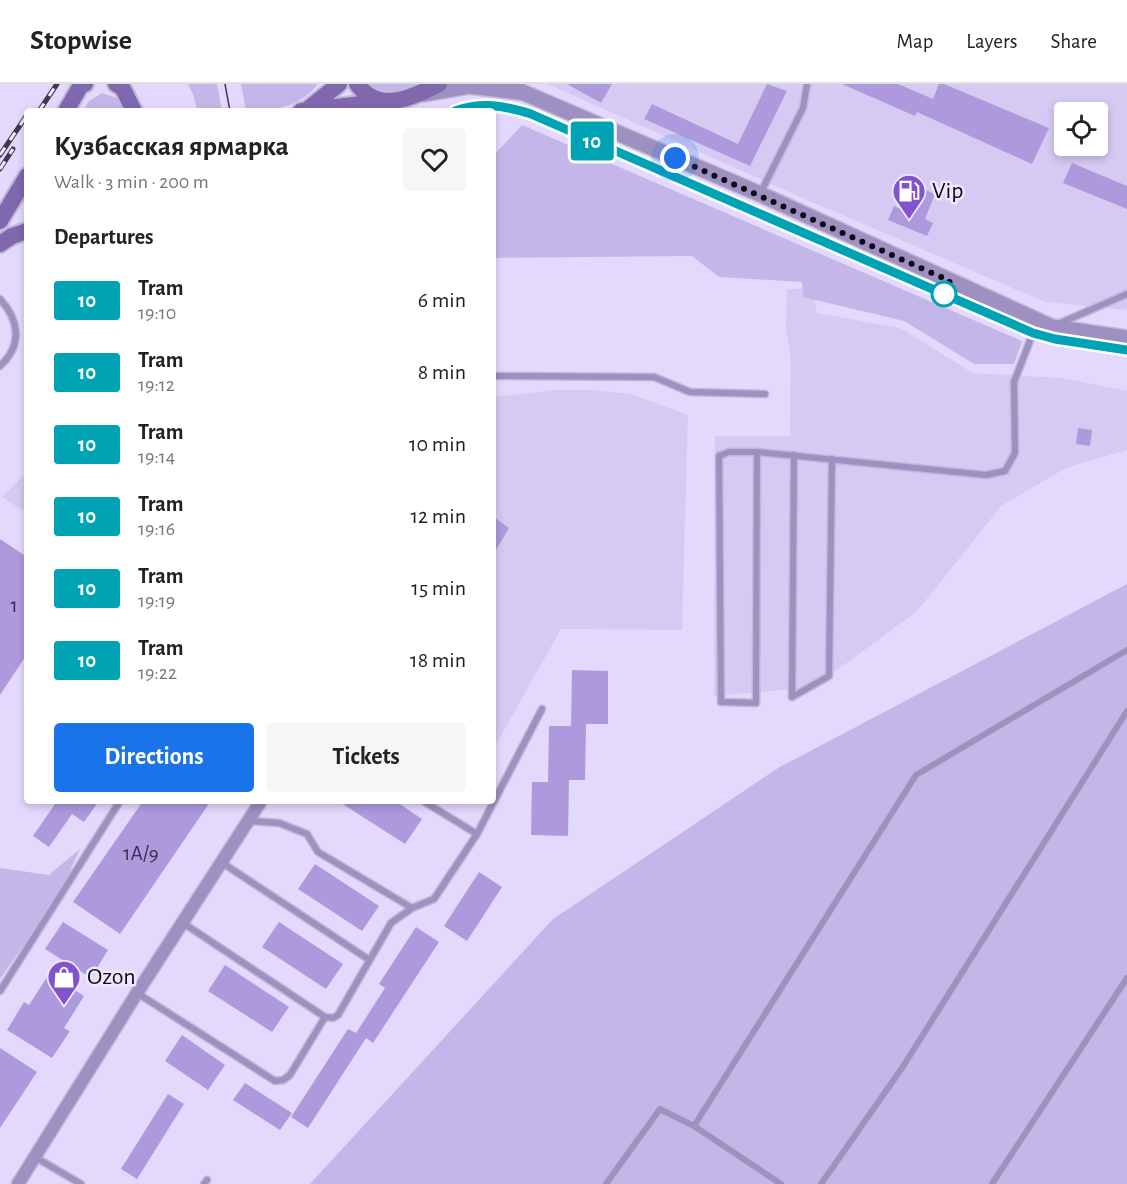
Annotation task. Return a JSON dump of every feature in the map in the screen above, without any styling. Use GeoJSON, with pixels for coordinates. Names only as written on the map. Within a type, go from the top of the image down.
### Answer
{"type":"FeatureCollection","features":[{"type":"Feature","properties":{"kind":"main road"},"geometry":{"type":"LineString","coordinates":[[68,108],[83,84]]}},
{"type":"Feature","properties":{"kind":"main road"},"geometry":{"type":"LineString","coordinates":[[308,108],[339,84]]}},
{"type":"Feature","properties":{"kind":"main road"},"geometry":{"type":"LineString","coordinates":[[357,84],[367,97],[383,102]]}},
{"type":"Feature","properties":{"kind":"main road"},"geometry":{"type":"LineString","coordinates":[[324,108],[383,102],[418,95],[439,84]]}},
{"type":"Feature","properties":{"kind":"main road"},"geometry":{"type":"LineString","coordinates":[[120,85],[132,108]]}},
{"type":"Feature","properties":{"kind":"main road"},"geometry":{"type":"LineString","coordinates":[[0,221],[24,181]]}},
{"type":"Feature","properties":{"kind":"main road"},"geometry":{"type":"LineString","coordinates":[[0,244],[24,232]]}},
{"type":"Feature","properties":{"kind":"street"},"geometry":{"type":"LineString","coordinates":[[418,95],[469,86],[523,89],[1052,327],[1127,338]]}},
{"type":"Feature","properties":{"kind":"street"},"geometry":{"type":"LineString","coordinates":[[18,1184],[137,993],[259,804]]}},
{"type":"Feature","properties":{"kind":"lane"},"geometry":{"type":"LineString","coordinates":[[760,194],[803,108],[807,84]]}},
{"type":"Feature","properties":{"kind":"lane"},"geometry":{"type":"LineString","coordinates":[[1052,327],[1127,294]]}},
{"type":"Feature","properties":{"kind":"lane"},"geometry":{"type":"LineString","coordinates":[[0,299],[10,311],[16,334],[14,347],[8,359],[0,366]]}},
{"type":"Feature","properties":{"kind":"lane"},"geometry":{"type":"LineString","coordinates":[[757,452],[756,703],[721,702],[719,456],[729,452],[757,452],[986,475],[1005,471],[1015,453],[1014,382],[1033,333],[1035,319]]}},
{"type":"Feature","properties":{"kind":"lane"},"geometry":{"type":"LineString","coordinates":[[496,376],[654,377],[690,392],[765,394]]}},
{"type":"Feature","properties":{"kind":"lane"},"geometry":{"type":"LineString","coordinates":[[794,455],[792,697],[829,676],[832,459]]}},
{"type":"Feature","properties":{"kind":"lane"},"geometry":{"type":"LineString","coordinates":[[694,1126],[916,775],[1127,650]]}},
{"type":"Feature","properties":{"kind":"lane"},"geometry":{"type":"LineString","coordinates":[[496,797],[542,709]]}},
{"type":"Feature","properties":{"kind":"lane"},"geometry":{"type":"LineString","coordinates":[[821,1184],[902,1068],[1127,711]]}},
{"type":"Feature","properties":{"kind":"lane"},"geometry":{"type":"LineString","coordinates":[[0,991],[118,804]]}},
{"type":"Feature","properties":{"kind":"lane"},"geometry":{"type":"LineString","coordinates":[[428,804],[477,834]]}},
{"type":"Feature","properties":{"kind":"lane"},"geometry":{"type":"LineString","coordinates":[[183,923],[325,1017],[333,1018],[338,1015],[368,959],[391,923],[412,908],[434,899],[477,834],[493,804]]}},
{"type":"Feature","properties":{"kind":"lane"},"geometry":{"type":"LineString","coordinates":[[249,821],[279,823],[307,834],[318,852],[412,908]]}},
{"type":"Feature","properties":{"kind":"lane"},"geometry":{"type":"LineString","coordinates":[[221,862],[368,959]]}},
{"type":"Feature","properties":{"kind":"lane"},"geometry":{"type":"LineString","coordinates":[[992,1184],[1127,978]]}},
{"type":"Feature","properties":{"kind":"lane"},"geometry":{"type":"LineString","coordinates":[[137,993],[275,1081],[283,1080],[290,1075],[325,1017]]}},
{"type":"Feature","properties":{"kind":"lane"},"geometry":{"type":"LineString","coordinates":[[606,1184],[660,1108],[694,1126],[781,1184]]}},
{"type":"Feature","properties":{"kind":"lane"},"geometry":{"type":"LineString","coordinates":[[35,1157],[81,1184]]}},
{"type":"Feature","properties":{"kind":"shaded area"},"geometry":{"type":"Polygon","coordinates":[[[188,84],[217,84],[221,108],[196,108],[188,84]]]}},
{"type":"Feature","properties":{"kind":"shaded area"},"geometry":{"type":"Polygon","coordinates":[[[241,84],[318,84],[303,98],[286,106],[245,108],[241,84]]]}},
{"type":"Feature","properties":{"kind":"shaded area"},"geometry":{"type":"Polygon","coordinates":[[[369,84],[423,84],[396,92],[381,90],[369,84]]]}},
{"type":"Feature","properties":{"kind":"shaded area"},"geometry":{"type":"Polygon","coordinates":[[[548,84],[1127,84],[1127,310],[1045,302],[807,200],[548,84]]]}},
{"type":"Feature","properties":{"kind":"shaded area"},"geometry":{"type":"Polygon","coordinates":[[[102,93],[117,98],[125,108],[85,108],[89,101],[102,93]]]}},
{"type":"Feature","properties":{"kind":"shaded area"},"geometry":{"type":"Polygon","coordinates":[[[522,125],[1022,341],[1014,364],[974,364],[904,321],[803,297],[802,282],[719,277],[692,256],[496,258],[496,153],[522,125]]]}},
{"type":"Feature","properties":{"kind":"shaded area"},"geometry":{"type":"Polygon","coordinates":[[[787,289],[813,289],[817,313],[900,328],[973,373],[1062,378],[1127,391],[1127,450],[1066,468],[1001,506],[917,611],[814,687],[714,696],[715,436],[790,436],[791,358],[786,329],[787,289]]]}},
{"type":"Feature","properties":{"kind":"shaded area"},"geometry":{"type":"Polygon","coordinates":[[[555,390],[592,390],[631,394],[688,415],[682,630],[561,629],[496,744],[496,397],[555,390]]]}},
{"type":"Feature","properties":{"kind":"shaded area"},"geometry":{"type":"Polygon","coordinates":[[[24,475],[24,511],[2,497],[24,475]]]}},
{"type":"Feature","properties":{"kind":"shaded area"},"geometry":{"type":"Polygon","coordinates":[[[1127,584],[1127,1184],[310,1184],[553,919],[778,768],[1127,584]]]}},
{"type":"Feature","properties":{"kind":"shaded area"},"geometry":{"type":"Polygon","coordinates":[[[80,849],[59,895],[48,906],[42,925],[28,939],[0,979],[0,868],[49,875],[80,849]]]}},
{"type":"Feature","properties":{"kind":"building"},"geometry":{"type":"Polygon","coordinates":[[[567,84],[612,84],[601,103],[567,84]]]}},
{"type":"Feature","properties":{"kind":"building"},"geometry":{"type":"Polygon","coordinates":[[[767,84],[787,91],[750,166],[644,119],[652,104],[738,144],[767,84]]]}},
{"type":"Feature","properties":{"kind":"building"},"geometry":{"type":"Polygon","coordinates":[[[842,84],[898,84],[933,99],[939,84],[944,84],[1049,128],[1032,164],[917,112],[915,116],[842,84]]]}},
{"type":"Feature","properties":{"kind":"building"},"geometry":{"type":"Polygon","coordinates":[[[1072,163],[1127,186],[1127,209],[1063,183],[1072,163]]]}},
{"type":"Feature","properties":{"kind":"building"},"geometry":{"type":"Polygon","coordinates":[[[913,185],[935,194],[925,219],[933,223],[927,236],[888,220],[894,206],[903,210],[913,185]]]}},
{"type":"Feature","properties":{"kind":"building"},"geometry":{"type":"Polygon","coordinates":[[[1078,428],[1092,430],[1090,446],[1076,444],[1078,428]]]}},
{"type":"Feature","properties":{"kind":"building"},"geometry":{"type":"Polygon","coordinates":[[[496,518],[509,528],[496,550],[496,518]]]}},
{"type":"Feature","properties":{"kind":"building"},"geometry":{"type":"Polygon","coordinates":[[[0,539],[24,555],[24,659],[0,695],[0,539]]]}},
{"type":"Feature","properties":{"kind":"building"},"geometry":{"type":"Polygon","coordinates":[[[572,670],[608,671],[608,724],[586,724],[585,780],[569,780],[568,836],[531,835],[532,782],[548,782],[549,726],[571,726],[572,670]]]}},
{"type":"Feature","properties":{"kind":"building"},"geometry":{"type":"Polygon","coordinates":[[[55,804],[97,804],[84,822],[72,814],[49,847],[33,836],[55,804]]]}},
{"type":"Feature","properties":{"kind":"building"},"geometry":{"type":"Polygon","coordinates":[[[141,804],[208,805],[120,934],[73,902],[141,804]]]}},
{"type":"Feature","properties":{"kind":"building"},"geometry":{"type":"Polygon","coordinates":[[[343,804],[400,804],[422,819],[405,844],[343,804]]]}},
{"type":"Feature","properties":{"kind":"building"},"geometry":{"type":"Polygon","coordinates":[[[315,864],[379,906],[362,931],[298,889],[315,864]]]}},
{"type":"Feature","properties":{"kind":"building"},"geometry":{"type":"Polygon","coordinates":[[[479,872],[502,887],[467,941],[444,926],[479,872]]]}},
{"type":"Feature","properties":{"kind":"building"},"geometry":{"type":"Polygon","coordinates":[[[63,922],[108,950],[91,978],[45,949],[63,922]]]}},
{"type":"Feature","properties":{"kind":"building"},"geometry":{"type":"Polygon","coordinates":[[[279,922],[343,964],[326,989],[262,947],[279,922]]]}},
{"type":"Feature","properties":{"kind":"building"},"geometry":{"type":"Polygon","coordinates":[[[416,927],[439,942],[373,1043],[366,1038],[308,1128],[291,1117],[348,1029],[356,1033],[385,988],[379,984],[416,927]]]}},
{"type":"Feature","properties":{"kind":"building"},"geometry":{"type":"Polygon","coordinates":[[[225,965],[289,1007],[272,1032],[208,991],[225,965]]]}},
{"type":"Feature","properties":{"kind":"building"},"geometry":{"type":"Polygon","coordinates":[[[49,974],[84,996],[64,1028],[70,1031],[52,1058],[7,1030],[24,1002],[29,1005],[49,974]]]}},
{"type":"Feature","properties":{"kind":"building"},"geometry":{"type":"Polygon","coordinates":[[[182,1035],[225,1065],[208,1090],[165,1061],[182,1035]]]}},
{"type":"Feature","properties":{"kind":"building"},"geometry":{"type":"Polygon","coordinates":[[[0,1048],[37,1072],[0,1128],[0,1048]]]}},
{"type":"Feature","properties":{"kind":"building"},"geometry":{"type":"Polygon","coordinates":[[[245,1083],[292,1113],[280,1130],[233,1100],[245,1083]]]}},
{"type":"Feature","properties":{"kind":"building"},"geometry":{"type":"Polygon","coordinates":[[[168,1094],[184,1104],[137,1179],[121,1169],[168,1094]]]}},
{"type":"Feature","properties":{"kind":"tram line"},"geometry":{"type":"LineString","coordinates":[[225,84],[229,108]]}},
{"type":"Feature","properties":{"kind":"tram line"},"geometry":{"type":"LineString","coordinates":[[465,108],[484,105],[531,114],[1033,333],[1127,351]]}},
{"type":"Feature","properties":{"kind":"tram line","name":"10"},"geometry":{"type":"LineString","coordinates":[[465,108],[495,105],[531,114],[1033,333],[1055,339],[1127,350]]}},
{"type":"Feature","properties":{"kind":"railway"},"geometry":{"type":"LineString","coordinates":[[41,108],[57,84]]}},
{"type":"Feature","properties":{"kind":"railway"},"geometry":{"type":"LineString","coordinates":[[0,155],[24,119]]}},
{"type":"Feature","properties":{"kind":"railway"},"geometry":{"type":"LineString","coordinates":[[0,169],[13,149]]}},
{"type":"Feature","properties":{"kind":"place","name":"Vip"},"geometry":{"type":"Point","coordinates":[909,220]}},
{"type":"Feature","properties":{"kind":"place","name":"Ozon"},"geometry":{"type":"Point","coordinates":[64,1006]}},
{"type":"Feature","properties":{"kind":"route"},"geometry":{"type":"LineString","coordinates":[[675,158],[760,194],[950,281],[944,294]]}}]}
